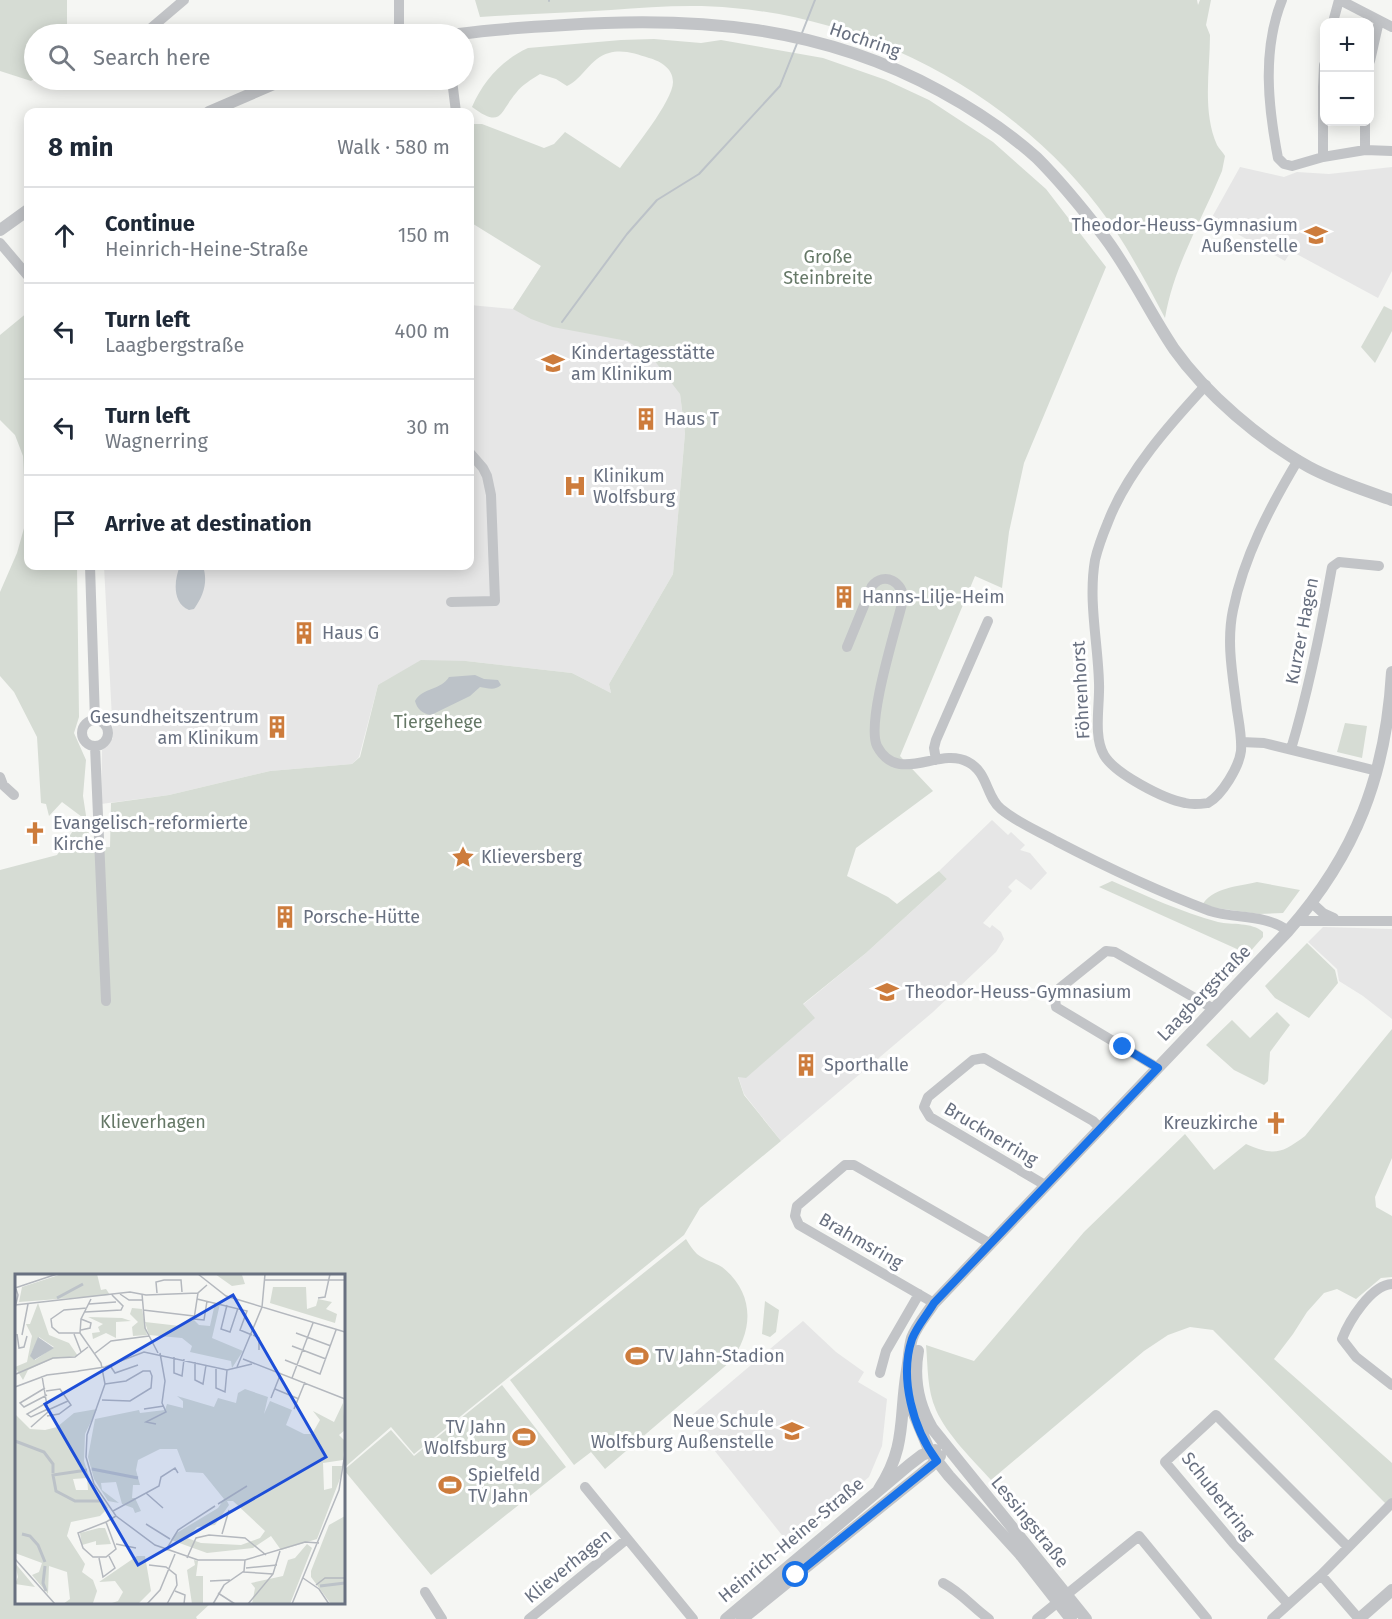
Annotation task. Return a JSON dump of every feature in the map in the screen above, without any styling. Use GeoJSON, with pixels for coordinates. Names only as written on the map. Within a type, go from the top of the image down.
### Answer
{"type":"FeatureCollection","features":[{"type":"Feature","properties":{"kind":"street"},"geometry":{"type":"LineString","coordinates":[[156,24],[184,0]]}},
{"type":"Feature","properties":{"kind":"street"},"geometry":{"type":"LineString","coordinates":[[399,0],[399,24]]}},
{"type":"Feature","properties":{"kind":"street"},"geometry":{"type":"LineString","coordinates":[[1282,0],[1273,27],[1270,54],[1269,102],[1278,158],[1284,164],[1292,166],[1365,150],[1392,151]]}},
{"type":"Feature","properties":{"kind":"street"},"geometry":{"type":"LineString","coordinates":[[1335,18],[1342,1],[1392,27]]}},
{"type":"Feature","properties":{"kind":"street","name":"Hochring"},"geometry":{"type":"LineString","coordinates":[[474,32],[622,21],[723,24],[788,35],[864,55],[922,81],[965,104],[998,127],[1035,157],[1065,186],[1106,239],[1176,351],[1206,385],[1251,428],[1298,460],[1341,482],[1392,500]]}},
{"type":"Feature","properties":{"kind":"street"},"geometry":{"type":"LineString","coordinates":[[1374,43],[1379,21]]}},
{"type":"Feature","properties":{"kind":"street"},"geometry":{"type":"LineString","coordinates":[[1323,158],[1324,72]]}},
{"type":"Feature","properties":{"kind":"street"},"geometry":{"type":"LineString","coordinates":[[218,108],[260,90]]}},
{"type":"Feature","properties":{"kind":"street"},"geometry":{"type":"LineString","coordinates":[[453,90],[456,108]]}},
{"type":"Feature","properties":{"kind":"street"},"geometry":{"type":"LineString","coordinates":[[1365,126],[1365,150]]}},
{"type":"Feature","properties":{"kind":"street"},"geometry":{"type":"LineString","coordinates":[[0,230],[24,213]]}},
{"type":"Feature","properties":{"kind":"street"},"geometry":{"type":"LineString","coordinates":[[0,243],[24,271]]}},
{"type":"Feature","properties":{"kind":"street","name":"Föhrenhorst"},"geometry":{"type":"LineString","coordinates":[[1206,385],[1174,419],[1140,466],[1109,518],[1095,561],[1093,606],[1099,682],[1100,746],[1104,756],[1111,764],[1153,792],[1184,803],[1196,805],[1208,803],[1220,793],[1238,760],[1241,742],[1230,637],[1233,612],[1251,548],[1268,512],[1298,460]]}},
{"type":"Feature","properties":{"kind":"street"},"geometry":{"type":"LineString","coordinates":[[451,602],[495,601],[491,495],[483,468],[474,458]]}},
{"type":"Feature","properties":{"kind":"street","name":"Kurzer Hagen"},"geometry":{"type":"LineString","coordinates":[[1291,749],[1316,656],[1332,567],[1339,562],[1379,566]]}},
{"type":"Feature","properties":{"kind":"street"},"geometry":{"type":"LineString","coordinates":[[90,570],[95,720]]}},
{"type":"Feature","properties":{"kind":"street"},"geometry":{"type":"LineString","coordinates":[[847,647],[872,586],[876,581],[882,579],[896,582],[901,587],[903,600],[874,716],[874,737],[883,753],[900,764],[913,765],[953,757],[971,763],[983,776],[999,808],[1020,822],[1108,868],[1218,913],[1226,916],[1266,920],[1279,924],[1288,931]]}},
{"type":"Feature","properties":{"kind":"street"},"geometry":{"type":"LineString","coordinates":[[936,760],[934,748],[936,740],[988,621]]}},
{"type":"Feature","properties":{"kind":"street","name":"Laagbergstraße"},"geometry":{"type":"LineString","coordinates":[[902,1397],[912,1339],[934,1303],[1312,903],[1340,861],[1356,831],[1377,771],[1387,723],[1392,672]]}},
{"type":"Feature","properties":{"kind":"street"},"geometry":{"type":"LineString","coordinates":[[95,720],[104,723],[108,733],[104,742],[95,746],[86,742],[82,733],[86,724],[95,720]]}},
{"type":"Feature","properties":{"kind":"street"},"geometry":{"type":"LineString","coordinates":[[1241,742],[1264,743],[1377,771]]}},
{"type":"Feature","properties":{"kind":"street"},"geometry":{"type":"LineString","coordinates":[[95,746],[106,1001]]}},
{"type":"Feature","properties":{"kind":"street"},"geometry":{"type":"LineString","coordinates":[[0,777],[3,785],[14,795]]}},
{"type":"Feature","properties":{"kind":"street"},"geometry":{"type":"LineString","coordinates":[[1312,903],[1323,913],[1337,920]]}},
{"type":"Feature","properties":{"kind":"street"},"geometry":{"type":"LineString","coordinates":[[1297,921],[1392,921]]}},
{"type":"Feature","properties":{"kind":"street"},"geometry":{"type":"LineString","coordinates":[[1158,1068],[1056,1007],[1055,998],[1060,988],[1106,951],[1115,952],[1214,1009]]}},
{"type":"Feature","properties":{"kind":"street","name":"Brucknerring"},"geometry":{"type":"LineString","coordinates":[[1045,1185],[930,1117],[924,1107],[928,1097],[973,1060],[984,1058],[1093,1121],[1100,1128]]}},
{"type":"Feature","properties":{"kind":"street","name":"Brahmsring"},"geometry":{"type":"LineString","coordinates":[[934,1303],[799,1224],[795,1216],[797,1206],[845,1165],[854,1165],[989,1243]]}},
{"type":"Feature","properties":{"kind":"street"},"geometry":{"type":"LineString","coordinates":[[1392,1284],[1384,1285],[1361,1305],[1342,1339],[1356,1357],[1392,1385]]}},
{"type":"Feature","properties":{"kind":"street"},"geometry":{"type":"LineString","coordinates":[[880,1373],[886,1351],[919,1294]]}},
{"type":"Feature","properties":{"kind":"street","name":"Laagbergstraße"},"geometry":{"type":"LineString","coordinates":[[926,1315],[916,1358],[916,1385],[925,1416],[945,1448]]}},
{"type":"Feature","properties":{"kind":"street","name":"Laagbergstraße"},"geometry":{"type":"LineString","coordinates":[[908,1367],[909,1391],[914,1414],[933,1456]]}},
{"type":"Feature","properties":{"kind":"street","name":"Heinrich-Heine-Straße"},"geometry":{"type":"LineString","coordinates":[[879,1489],[898,1451],[902,1428],[902,1397]]}},
{"type":"Feature","properties":{"kind":"street","name":"Schubertring"},"geometry":{"type":"LineString","coordinates":[[1288,1604],[1234,1545],[1165,1462],[1216,1415],[1348,1547]]}},
{"type":"Feature","properties":{"kind":"street","name":"Heinrich-Heine-Straße"},"geometry":{"type":"LineString","coordinates":[[742,1619],[945,1448]]}},
{"type":"Feature","properties":{"kind":"street","name":"Lessingstraße"},"geometry":{"type":"LineString","coordinates":[[945,1448],[1062,1598],[1071,1619]]}},
{"type":"Feature","properties":{"kind":"street","name":"Heinrich-Heine-Straße"},"geometry":{"type":"LineString","coordinates":[[726,1619],[914,1461],[933,1456]]}},
{"type":"Feature","properties":{"kind":"street","name":"Lessingstraße"},"geometry":{"type":"LineString","coordinates":[[933,1456],[1020,1554],[1062,1598],[1086,1619]]}},
{"type":"Feature","properties":{"kind":"street","name":"Klieverhagen"},"geometry":{"type":"LineString","coordinates":[[585,1487],[693,1619]]}},
{"type":"Feature","properties":{"kind":"street"},"geometry":{"type":"LineString","coordinates":[[1272,1619],[1321,1575],[1392,1503]]}},
{"type":"Feature","properties":{"kind":"street"},"geometry":{"type":"LineString","coordinates":[[1037,1619],[1139,1536],[1207,1619]]}},
{"type":"Feature","properties":{"kind":"street","name":"Klieverhagen"},"geometry":{"type":"LineString","coordinates":[[529,1619],[627,1539]]}},
{"type":"Feature","properties":{"kind":"street"},"geometry":{"type":"LineString","coordinates":[[1321,1575],[1359,1619],[1392,1590]]}},
{"type":"Feature","properties":{"kind":"street"},"geometry":{"type":"LineString","coordinates":[[943,1583],[959,1592],[977,1611],[989,1619]]}},
{"type":"Feature","properties":{"kind":"street"},"geometry":{"type":"LineString","coordinates":[[425,1592],[442,1619]]}},
{"type":"Feature","properties":{"kind":"shaded area","name":"Theodor-Heuss-Gymnasium Außenstelle"},"geometry":{"type":"Polygon","coordinates":[[[1240,167],[1284,177],[1297,172],[1329,174],[1392,167],[1392,271],[1378,298],[1291,251],[1285,261],[1211,219],[1240,167]]]}},
{"type":"Feature","properties":{"kind":"shaded area","name":"Klinikum Wolfsburg"},"geometry":{"type":"Polygon","coordinates":[[[541,266],[673,340],[685,433],[673,574],[609,684],[611,693],[572,673],[466,661],[378,685],[359,757],[352,764],[270,771],[169,795],[101,804],[102,750],[113,738],[104,570],[474,570],[474,305],[513,309],[541,266]]]}},
{"type":"Feature","properties":{"kind":"shaded area"},"geometry":{"type":"Polygon","coordinates":[[[179,570],[204,570],[204,588],[194,609],[189,610],[183,607],[177,597],[176,578],[179,570]]]}},
{"type":"Feature","properties":{"kind":"shaded area"},"geometry":{"type":"Polygon","coordinates":[[[475,675],[484,679],[498,680],[501,685],[494,689],[480,687],[470,696],[431,715],[423,712],[417,706],[415,701],[418,697],[449,677],[475,675]]]}},
{"type":"Feature","properties":{"kind":"shaded area","name":"Theodor-Heuss-Gymnasium"},"geometry":{"type":"Polygon","coordinates":[[[992,820],[1008,835],[1011,832],[1025,845],[1020,850],[1030,853],[1047,873],[1031,890],[1016,879],[1008,887],[1012,891],[983,923],[990,928],[992,925],[1001,932],[1004,939],[996,952],[933,1012],[781,1141],[744,1094],[738,1076],[760,1040],[866,953],[947,879],[939,871],[992,820]]]}},
{"type":"Feature","properties":{"kind":"shaded area"},"geometry":{"type":"Polygon","coordinates":[[[1323,927],[1392,929],[1392,1019],[1339,981],[1337,969],[1308,942],[1323,927]]]}},
{"type":"Feature","properties":{"kind":"shaded area","name":"Neue Schule Wolfsburg Außenstelle"},"geometry":{"type":"Polygon","coordinates":[[[803,1321],[836,1352],[864,1372],[858,1382],[887,1399],[882,1446],[869,1477],[789,1544],[687,1416],[692,1415],[803,1321]]]}},
{"type":"Feature","properties":{"kind":"green space"},"geometry":{"type":"Polygon","coordinates":[[[0,0],[67,0],[67,24],[24,24],[24,79],[0,71],[0,0]]]}},
{"type":"Feature","properties":{"kind":"green space"},"geometry":{"type":"Polygon","coordinates":[[[475,0],[1197,0],[1198,5],[1200,0],[1211,0],[1206,25],[1210,35],[1208,104],[1212,132],[1225,156],[1222,171],[1182,261],[1169,298],[1165,318],[1108,220],[1074,178],[1035,139],[991,104],[943,74],[893,49],[841,30],[787,16],[733,8],[672,6],[480,17],[475,0]]]}},
{"type":"Feature","properties":{"kind":"green space"},"geometry":{"type":"Polygon","coordinates":[[[654,39],[701,43],[721,40],[823,58],[886,80],[929,100],[993,142],[1046,189],[1106,267],[1024,463],[1009,532],[1002,588],[975,576],[900,756],[933,791],[856,848],[847,876],[897,904],[939,871],[947,879],[866,953],[803,1004],[815,1018],[746,1078],[738,1077],[744,1095],[781,1141],[700,1208],[684,1235],[414,1454],[391,1427],[345,1467],[345,1274],[15,1274],[15,1604],[210,1604],[196,1617],[197,1619],[0,1619],[0,870],[57,855],[82,817],[62,802],[49,816],[46,804],[41,803],[37,737],[14,692],[0,676],[0,592],[17,553],[24,528],[24,570],[77,570],[79,717],[74,733],[86,760],[83,796],[91,848],[110,847],[111,803],[169,795],[270,771],[352,764],[360,757],[378,685],[421,660],[466,661],[572,673],[611,693],[609,684],[673,574],[685,433],[680,394],[651,356],[627,341],[553,327],[513,309],[541,266],[474,224],[474,124],[482,124],[544,148],[554,144],[565,132],[620,168],[666,101],[673,82],[672,77],[665,66],[657,61],[629,52],[609,53],[597,59],[578,79],[567,86],[556,79],[540,74],[521,87],[503,112],[495,118],[482,114],[472,107],[494,72],[528,48],[654,39]]]}},
{"type":"Feature","properties":{"kind":"green space"},"geometry":{"type":"Polygon","coordinates":[[[1384,306],[1392,310],[1392,331],[1375,363],[1361,347],[1384,306]]]}},
{"type":"Feature","properties":{"kind":"green space"},"geometry":{"type":"Polygon","coordinates":[[[24,315],[24,478],[23,456],[15,435],[0,420],[0,335],[24,315]]]}},
{"type":"Feature","properties":{"kind":"green space"},"geometry":{"type":"Polygon","coordinates":[[[1345,723],[1367,726],[1362,758],[1337,752],[1345,723]]]}},
{"type":"Feature","properties":{"kind":"green space"},"geometry":{"type":"Polygon","coordinates":[[[1112,881],[1204,918],[1253,927],[1263,932],[1263,937],[1248,954],[1099,887],[1112,881]]]}},
{"type":"Feature","properties":{"kind":"green space"},"geometry":{"type":"Polygon","coordinates":[[[1257,882],[1300,890],[1283,913],[1259,914],[1202,906],[1206,900],[1218,892],[1257,882]]]}},
{"type":"Feature","properties":{"kind":"green space"},"geometry":{"type":"Polygon","coordinates":[[[1307,943],[1335,970],[1338,983],[1309,1018],[1275,998],[1265,986],[1307,943]]]}},
{"type":"Feature","properties":{"kind":"green space"},"geometry":{"type":"Polygon","coordinates":[[[1277,1012],[1290,1025],[1270,1052],[1268,1081],[1264,1085],[1234,1070],[1206,1045],[1232,1020],[1250,1038],[1277,1012]]]}},
{"type":"Feature","properties":{"kind":"green space"},"geometry":{"type":"Polygon","coordinates":[[[1392,1029],[1392,1158],[1375,1197],[1376,1207],[1392,1216],[1392,1277],[1381,1278],[1356,1299],[1337,1289],[1324,1293],[1307,1312],[1274,1359],[1392,1463],[1392,1498],[1386,1504],[1213,1330],[1190,1327],[1168,1335],[1144,1351],[991,1480],[953,1438],[936,1410],[929,1386],[926,1345],[974,1361],[1084,1232],[1185,1134],[1214,1170],[1246,1144],[1271,1151],[1290,1147],[1305,1136],[1392,1029]]]}},
{"type":"Feature","properties":{"kind":"green space","name":"TV Jahn-Stadion"},"geometry":{"type":"Polygon","coordinates":[[[686,1239],[697,1254],[722,1267],[741,1288],[747,1313],[744,1338],[730,1362],[605,1469],[591,1452],[574,1465],[510,1380],[686,1239]]]}},
{"type":"Feature","properties":{"kind":"green space"},"geometry":{"type":"Polygon","coordinates":[[[765,1301],[779,1310],[776,1332],[770,1337],[762,1334],[765,1301]]]}},
{"type":"Feature","properties":{"kind":"green space","name":"Spielfeld TV Jahn"},"geometry":{"type":"Polygon","coordinates":[[[502,1385],[566,1467],[431,1575],[345,1471],[391,1430],[414,1456],[502,1385]]]}},
{"type":"Feature","properties":{"kind":"waterway"},"geometry":{"type":"LineString","coordinates":[[802,33],[815,0]]}},
{"type":"Feature","properties":{"kind":"waterway"},"geometry":{"type":"LineString","coordinates":[[562,322],[627,234],[657,200],[699,174],[780,86],[798,41]]}},
{"type":"Feature","properties":{"kind":"place","name":"Theodor-Heuss-Gymnasium Außenstelle"},"geometry":{"type":"Point","coordinates":[1316,235]}},
{"type":"Feature","properties":{"kind":"place","name":"Kindertagesstätte am Klinikum"},"geometry":{"type":"Point","coordinates":[553,363]}},
{"type":"Feature","properties":{"kind":"place","name":"Haus T"},"geometry":{"type":"Point","coordinates":[646,419]}},
{"type":"Feature","properties":{"kind":"place","name":"Klinikum Wolfsburg"},"geometry":{"type":"Point","coordinates":[575,486]}},
{"type":"Feature","properties":{"kind":"place","name":"Hanns-Lilje-Heim"},"geometry":{"type":"Point","coordinates":[844,597]}},
{"type":"Feature","properties":{"kind":"place","name":"Haus G"},"geometry":{"type":"Point","coordinates":[304,633]}},
{"type":"Feature","properties":{"kind":"place","name":"Gesundheitszentrum am Klinikum"},"geometry":{"type":"Point","coordinates":[277,727]}},
{"type":"Feature","properties":{"kind":"place","name":"Evangelisch-reformierte Kirche"},"geometry":{"type":"Point","coordinates":[35,833]}},
{"type":"Feature","properties":{"kind":"place","name":"Klieversberg"},"geometry":{"type":"Point","coordinates":[463,857]}},
{"type":"Feature","properties":{"kind":"place","name":"Porsche-Hütte"},"geometry":{"type":"Point","coordinates":[285,917]}},
{"type":"Feature","properties":{"kind":"place","name":"Theodor-Heuss-Gymnasium"},"geometry":{"type":"Point","coordinates":[887,992]}},
{"type":"Feature","properties":{"kind":"place","name":"Sporthalle"},"geometry":{"type":"Point","coordinates":[806,1065]}},
{"type":"Feature","properties":{"kind":"place","name":"Kreuzkirche"},"geometry":{"type":"Point","coordinates":[1276,1123]}},
{"type":"Feature","properties":{"kind":"place","name":"TV Jahn-Stadion"},"geometry":{"type":"Point","coordinates":[637,1356]}},
{"type":"Feature","properties":{"kind":"place","name":"Neue Schule Wolfsburg Außenstelle"},"geometry":{"type":"Point","coordinates":[792,1431]}},
{"type":"Feature","properties":{"kind":"place","name":"TV Jahn Wolfsburg"},"geometry":{"type":"Point","coordinates":[524,1437]}},
{"type":"Feature","properties":{"kind":"place","name":"Spielfeld TV Jahn"},"geometry":{"type":"Point","coordinates":[450,1485]}},
{"type":"Feature","properties":{"kind":"route"},"geometry":{"type":"LineString","coordinates":[[796,1575],[937,1461],[921,1434],[909,1391],[908,1367],[912,1339],[934,1303],[1158,1068],[1123,1047]]}},
{"type":"Feature","properties":{"kind":"park label","name":"Große Steinbreite"},"geometry":{"type":"Point","coordinates":[828,267]}},
{"type":"Feature","properties":{"kind":"park label","name":"Tiergehege"},"geometry":{"type":"Point","coordinates":[438,722]}}]}
